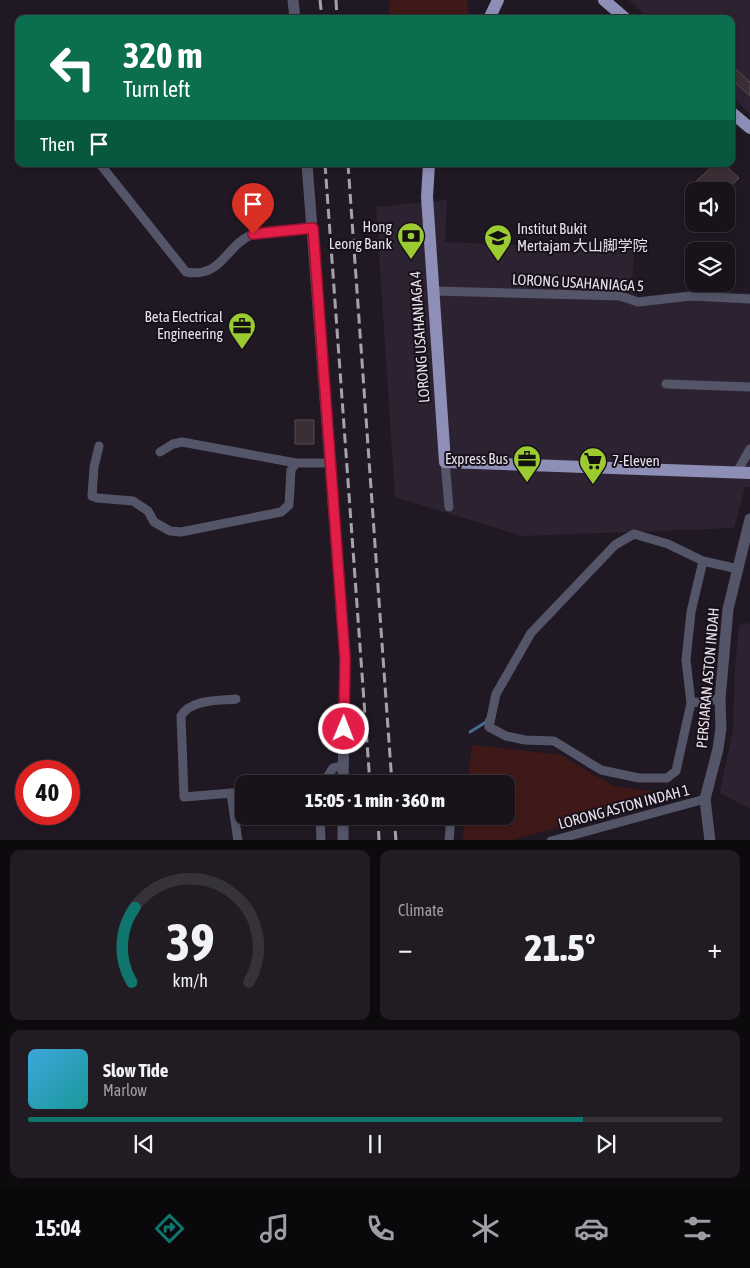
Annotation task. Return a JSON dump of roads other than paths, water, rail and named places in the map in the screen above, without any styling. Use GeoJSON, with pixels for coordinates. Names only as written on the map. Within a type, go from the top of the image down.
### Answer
{"type":"FeatureCollection","features":[{"type":"Feature","properties":{"kind":"main road"},"geometry":{"type":"LineString","coordinates":[[491,15],[498,0]]}},
{"type":"Feature","properties":{"kind":"main road"},"geometry":{"type":"LineString","coordinates":[[604,0],[621,15]]}},
{"type":"Feature","properties":{"kind":"main road"},"geometry":{"type":"LineString","coordinates":[[735,115],[750,128]]}},
{"type":"Feature","properties":{"kind":"main road","name":"LORONG USAHANIAGA 4"},"geometry":{"type":"LineString","coordinates":[[429,167],[427,197],[445,462]]}},
{"type":"Feature","properties":{"kind":"main road"},"geometry":{"type":"LineString","coordinates":[[445,462],[744,473]]}},
{"type":"Feature","properties":{"kind":"street"},"geometry":{"type":"LineString","coordinates":[[293,0],[295,15]]}},
{"type":"Feature","properties":{"kind":"street"},"geometry":{"type":"LineString","coordinates":[[102,167],[186,272],[198,275],[210,271],[238,244],[253,234],[313,228]]}},
{"type":"Feature","properties":{"kind":"street"},"geometry":{"type":"LineString","coordinates":[[307,167],[345,658],[343,775]]}},
{"type":"Feature","properties":{"kind":"street","name":"LORONG USAHANIAGA 5"},"geometry":{"type":"LineString","coordinates":[[434,291],[620,296],[638,302],[691,296],[750,299]]}},
{"type":"Feature","properties":{"kind":"street"},"geometry":{"type":"LineString","coordinates":[[666,384],[750,387]]}},
{"type":"Feature","properties":{"kind":"street"},"geometry":{"type":"LineString","coordinates":[[160,452],[173,444],[182,442],[296,463],[331,463]]}},
{"type":"Feature","properties":{"kind":"street"},"geometry":{"type":"LineString","coordinates":[[99,446],[94,467],[92,496],[133,501],[148,511],[154,522],[170,531],[181,532],[281,512],[289,505],[291,470],[296,463]]}},
{"type":"Feature","properties":{"kind":"street"},"geometry":{"type":"LineString","coordinates":[[744,473],[750,449]]}},
{"type":"Feature","properties":{"kind":"street","name":"LORONG USAHANIAGA 4"},"geometry":{"type":"LineString","coordinates":[[445,462],[448,508]]}},
{"type":"Feature","properties":{"kind":"street","name":"PERSIARAN ASTON INDAH"},"geometry":{"type":"LineString","coordinates":[[710,840],[706,800],[721,728],[720,699],[728,609],[750,519]]}},
{"type":"Feature","properties":{"kind":"street"},"geometry":{"type":"LineString","coordinates":[[703,561],[691,612],[686,660],[691,703],[676,770],[667,778],[639,778],[601,770],[554,741],[525,740],[506,736],[489,727],[496,694],[531,633],[616,545],[634,534],[668,544],[703,561],[738,569]]}},
{"type":"Feature","properties":{"kind":"street"},"geometry":{"type":"LineString","coordinates":[[235,793],[184,797],[181,716],[185,709],[195,704],[236,699]]}},
{"type":"Feature","properties":{"kind":"street"},"geometry":{"type":"LineString","coordinates":[[691,703],[720,699]]}},
{"type":"Feature","properties":{"kind":"street"},"geometry":{"type":"LineString","coordinates":[[329,775],[333,768],[344,765]]}},
{"type":"Feature","properties":{"kind":"street"},"geometry":{"type":"LineString","coordinates":[[231,793],[238,840]]}},
{"type":"Feature","properties":{"kind":"street","name":"LORONG ASTON INDAH 1"},"geometry":{"type":"LineString","coordinates":[[551,840],[706,800]]}},
{"type":"Feature","properties":{"kind":"street"},"geometry":{"type":"LineString","coordinates":[[320,825],[321,840]]}},
{"type":"Feature","properties":{"kind":"street"},"geometry":{"type":"LineString","coordinates":[[343,825],[343,840]]}},
{"type":"Feature","properties":{"kind":"street"},"geometry":{"type":"LineString","coordinates":[[449,840],[450,825]]}},
{"type":"Feature","properties":{"kind":"waterway"},"geometry":{"type":"LineString","coordinates":[[470,732],[486,722],[487,719]]}},
{"type":"Feature","properties":{"kind":"railway"},"geometry":{"type":"LineString","coordinates":[[320,0],[322,15]]}},
{"type":"Feature","properties":{"kind":"railway"},"geometry":{"type":"LineString","coordinates":[[336,0],[337,15]]}},
{"type":"Feature","properties":{"kind":"railway"},"geometry":{"type":"LineString","coordinates":[[325,167],[369,775]]}},
{"type":"Feature","properties":{"kind":"railway"},"geometry":{"type":"LineString","coordinates":[[348,167],[391,775]]}},
{"type":"Feature","properties":{"kind":"railway"},"geometry":{"type":"LineString","coordinates":[[378,825],[379,840]]}},
{"type":"Feature","properties":{"kind":"railway"},"geometry":{"type":"LineString","coordinates":[[395,825],[396,840]]}},
{"type":"Feature","properties":{"kind":"place","name":"Hong Leong Bank"},"geometry":{"type":"Point","coordinates":[411,260]}},
{"type":"Feature","properties":{"kind":"place","name":"Institut Bukit Mertajam 大山脚学院"},"geometry":{"type":"Point","coordinates":[498,262]}},
{"type":"Feature","properties":{"kind":"place","name":"Beta Electrical Engineering"},"geometry":{"type":"Point","coordinates":[242,350]}},
{"type":"Feature","properties":{"kind":"place","name":"Express Bus"},"geometry":{"type":"Point","coordinates":[527,483]}},
{"type":"Feature","properties":{"kind":"place","name":"7-Eleven"},"geometry":{"type":"Point","coordinates":[593,485]}}]}
